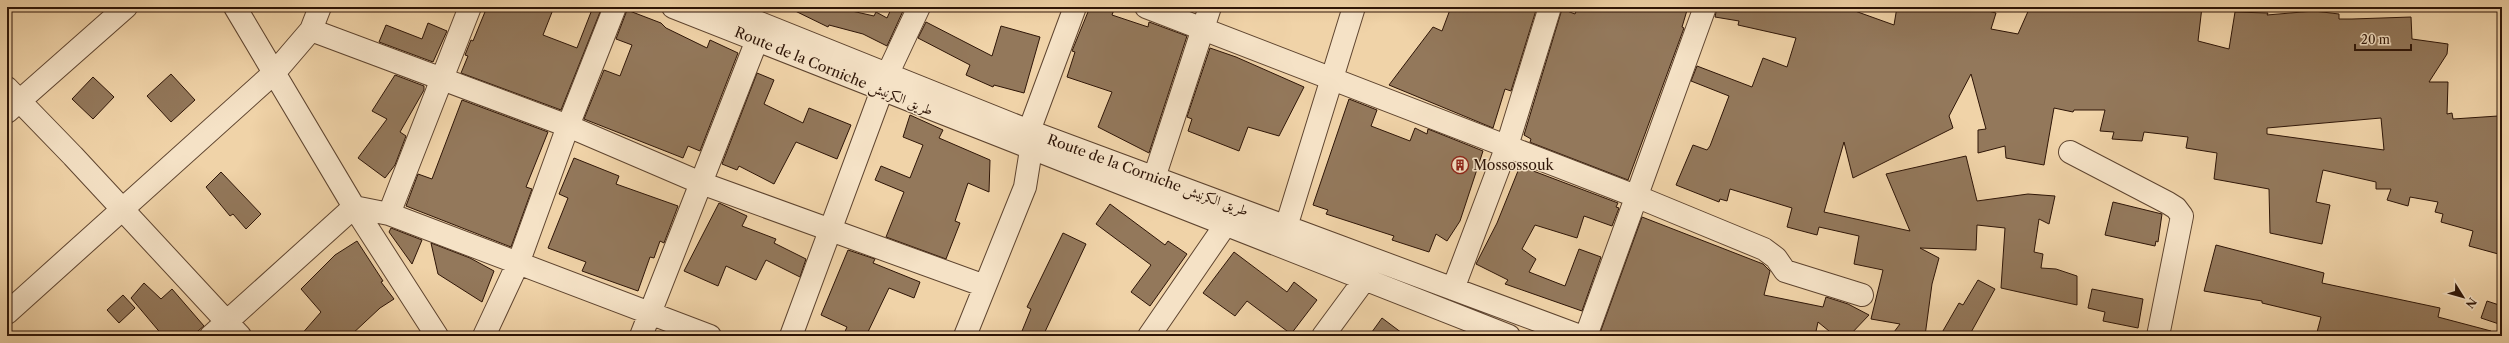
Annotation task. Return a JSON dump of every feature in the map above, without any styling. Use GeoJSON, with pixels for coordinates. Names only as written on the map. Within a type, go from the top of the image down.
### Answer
{"type":"FeatureCollection","features":[{"type":"Feature","properties":{"kind":"street"},"geometry":{"type":"LineString","coordinates":[[126,7],[11,100],[73,156],[233,328]]}},
{"type":"Feature","properties":{"kind":"street"},"geometry":{"type":"LineString","coordinates":[[235,7],[354,207],[437,336]]}},
{"type":"Feature","properties":{"kind":"street"},"geometry":{"type":"LineString","coordinates":[[7,314],[123,211],[275,72],[311,30],[320,7]]}},
{"type":"Feature","properties":{"kind":"street"},"geometry":{"type":"LineString","coordinates":[[389,214],[440,80],[470,7]]}},
{"type":"Feature","properties":{"kind":"street"},"geometry":{"type":"LineString","coordinates":[[484,336],[519,261],[568,126],[615,7]]}},
{"type":"Feature","properties":{"kind":"street","name":"Route de la Corniche طريق الكرنيش"},"geometry":{"type":"LineString","coordinates":[[673,7],[764,24]]}},
{"type":"Feature","properties":{"kind":"street","name":"Route de la Corniche طريق الكرنيش"},"geometry":{"type":"LineString","coordinates":[[720,7],[764,24],[885,81],[1029,139],[1226,224],[1509,336]]}},
{"type":"Feature","properties":{"kind":"street"},"geometry":{"type":"LineString","coordinates":[[791,336],[885,81],[919,7]]}},
{"type":"Feature","properties":{"kind":"street"},"geometry":{"type":"LineString","coordinates":[[965,336],[1025,187],[1029,139],[1075,7]]}},
{"type":"Feature","properties":{"kind":"street"},"geometry":{"type":"LineString","coordinates":[[1146,7],[1638,196],[1764,249],[1776,258],[1785,271],[1862,295]]}},
{"type":"Feature","properties":{"kind":"street"},"geometry":{"type":"LineString","coordinates":[[1154,178],[1204,30],[1210,7]]}},
{"type":"Feature","properties":{"kind":"street"},"geometry":{"type":"LineString","coordinates":[[1286,227],[1354,7]]}},
{"type":"Feature","properties":{"kind":"street"},"geometry":{"type":"LineString","coordinates":[[1453,289],[1507,146],[1550,7]]}},
{"type":"Feature","properties":{"kind":"street"},"geometry":{"type":"LineString","coordinates":[[1586,336],[1638,196],[1705,7]]}},
{"type":"Feature","properties":{"kind":"street"},"geometry":{"type":"LineString","coordinates":[[641,336],[764,24]]}},
{"type":"Feature","properties":{"kind":"street"},"geometry":{"type":"LineString","coordinates":[[311,30],[440,80],[568,126],[701,183],[985,286]]}},
{"type":"Feature","properties":{"kind":"street","name":"Route de la Corniche طريق الكرنيش"},"geometry":{"type":"LineString","coordinates":[[1029,139],[1154,178],[1580,336]]}},
{"type":"Feature","properties":{"kind":"street"},"geometry":{"type":"LineString","coordinates":[[2070,152],[2168,203],[2176,208],[2182,216],[2158,336]]}},
{"type":"Feature","properties":{"kind":"street"},"geometry":{"type":"LineString","coordinates":[[354,207],[389,214],[519,261],[650,311],[710,336]]}},
{"type":"Feature","properties":{"kind":"street"},"geometry":{"type":"LineString","coordinates":[[211,336],[233,328],[354,207]]}},
{"type":"Feature","properties":{"kind":"street"},"geometry":{"type":"LineString","coordinates":[[1149,336],[1226,224]]}},
{"type":"Feature","properties":{"kind":"street"},"geometry":{"type":"LineString","coordinates":[[1324,336],[1365,279]]}},
{"type":"Feature","properties":{"kind":"building"},"geometry":{"type":"Polygon","coordinates":[[[487,7],[554,7],[543,35],[577,48],[593,7],[602,7],[561,110],[461,73],[468,56],[465,55],[471,40],[473,41],[487,7]]]}},
{"type":"Feature","properties":{"kind":"building"},"geometry":{"type":"Polygon","coordinates":[[[787,7],[834,7],[874,16],[876,12],[887,18],[892,7],[903,11],[887,46],[863,34],[829,25],[828,27],[787,7]]]}},
{"type":"Feature","properties":{"kind":"building"},"geometry":{"type":"Polygon","coordinates":[[[1090,7],[1115,7],[1112,15],[1148,27],[1149,22],[1187,36],[1149,153],[1098,127],[1112,92],[1067,77],[1075,52],[1072,51],[1090,7]]]}},
{"type":"Feature","properties":{"kind":"building"},"geometry":{"type":"Polygon","coordinates":[[[1451,7],[1537,7],[1511,91],[1505,89],[1493,128],[1389,85],[1433,27],[1442,31],[1451,7]]]}},
{"type":"Feature","properties":{"kind":"building"},"geometry":{"type":"Polygon","coordinates":[[[1578,7],[1688,7],[1682,27],[1684,28],[1628,180],[1532,143],[1530,142],[1531,139],[1524,135],[1562,9],[1575,14],[1578,7]]]}},
{"type":"Feature","properties":{"kind":"building"},"geometry":{"type":"Polygon","coordinates":[[[1717,7],[1857,7],[1855,11],[1894,25],[1897,7],[1972,7],[1996,13],[1991,29],[2018,34],[2030,7],[2202,7],[2198,41],[2229,49],[2235,12],[2268,13],[2267,15],[2314,11],[2339,14],[2339,19],[2411,17],[2412,39],[2448,44],[2447,54],[2429,82],[2448,82],[2447,114],[2452,113],[2453,119],[2498,116],[2502,255],[2469,246],[2473,231],[2441,222],[2443,214],[2435,212],[2438,202],[2410,197],[2408,206],[2387,200],[2391,189],[2376,189],[2376,182],[2323,170],[2316,202],[2330,205],[2322,244],[2270,233],[2269,189],[2214,179],[2217,153],[2186,148],[2188,137],[2144,132],[2142,141],[2112,139],[2114,132],[2100,131],[2105,110],[2074,110],[2073,112],[2054,108],[2044,165],[2006,158],[2005,146],[1978,153],[1978,130],[1986,129],[1971,74],[1949,116],[1953,128],[1853,178],[1844,142],[1824,212],[1910,231],[1886,174],[1966,156],[1977,201],[2028,194],[2055,196],[2049,224],[2039,219],[2034,252],[2043,254],[2041,268],[2056,269],[2077,276],[2077,305],[2001,288],[2005,228],[1977,225],[1976,250],[1920,248],[1939,258],[1932,284],[1925,336],[1891,336],[1900,324],[1871,319],[1883,270],[1854,264],[1859,236],[1819,227],[1817,235],[1787,227],[1792,208],[1730,189],[1727,201],[1720,199],[1719,202],[1676,185],[1693,145],[1707,150],[1710,146],[1729,96],[1691,81],[1697,66],[1752,87],[1763,58],[1787,67],[1796,38],[1738,25],[1739,21],[1715,17],[1717,7]],[[2381,118],[2267,128],[2267,134],[2384,150],[2381,118]]]}},
{"type":"Feature","properties":{"kind":"building"},"geometry":{"type":"Polygon","coordinates":[[[627,10],[661,23],[666,28],[707,48],[710,40],[738,53],[700,151],[688,146],[683,158],[584,119],[604,70],[620,76],[632,45],[616,39],[627,10]]]}},
{"type":"Feature","properties":{"kind":"building"},"geometry":{"type":"Polygon","coordinates":[[[926,22],[992,56],[1001,26],[1040,37],[1024,93],[994,85],[993,87],[966,75],[970,65],[918,38],[926,22]]]}},
{"type":"Feature","properties":{"kind":"building"},"geometry":{"type":"Polygon","coordinates":[[[428,23],[447,31],[433,62],[379,42],[386,25],[422,39],[428,23]]]}},
{"type":"Feature","properties":{"kind":"building"},"geometry":{"type":"Polygon","coordinates":[[[1210,48],[1236,57],[1304,87],[1279,136],[1248,127],[1239,151],[1188,131],[1192,119],[1187,117],[1210,48]]]}},
{"type":"Feature","properties":{"kind":"building"},"geometry":{"type":"Polygon","coordinates":[[[757,73],[774,80],[764,104],[803,123],[809,108],[851,125],[837,159],[796,142],[774,184],[739,166],[737,170],[722,164],[757,73]]]}},
{"type":"Feature","properties":{"kind":"building"},"geometry":{"type":"Polygon","coordinates":[[[171,74],[195,100],[171,122],[147,96],[171,74]]]}},
{"type":"Feature","properties":{"kind":"building"},"geometry":{"type":"Polygon","coordinates":[[[395,75],[424,86],[424,90],[400,132],[406,136],[395,165],[385,178],[358,158],[387,119],[372,111],[395,75]]]}},
{"type":"Feature","properties":{"kind":"building"},"geometry":{"type":"Polygon","coordinates":[[[93,77],[114,97],[93,119],[72,99],[93,77]]]}},
{"type":"Feature","properties":{"kind":"building"},"geometry":{"type":"Polygon","coordinates":[[[1349,99],[1377,110],[1371,126],[1410,141],[1415,128],[1427,134],[1428,129],[1483,151],[1460,221],[1447,241],[1436,234],[1429,252],[1392,240],[1394,236],[1326,214],[1328,210],[1313,205],[1349,99]]]}},
{"type":"Feature","properties":{"kind":"building"},"geometry":{"type":"Polygon","coordinates":[[[462,100],[548,132],[526,187],[532,189],[511,247],[406,206],[418,174],[432,179],[462,100]]]}},
{"type":"Feature","properties":{"kind":"building"},"geometry":{"type":"Polygon","coordinates":[[[910,115],[943,130],[939,138],[990,160],[989,192],[968,183],[955,221],[960,223],[946,259],[886,237],[904,192],[875,180],[881,166],[910,178],[923,145],[903,137],[910,115]]]}},
{"type":"Feature","properties":{"kind":"building"},"geometry":{"type":"Polygon","coordinates":[[[574,158],[619,176],[616,184],[678,206],[664,243],[660,241],[654,258],[650,257],[638,291],[582,271],[586,262],[548,248],[568,198],[559,194],[574,158]]]}},
{"type":"Feature","properties":{"kind":"building"},"geometry":{"type":"Polygon","coordinates":[[[1520,166],[1618,203],[1616,207],[1619,208],[1612,226],[1584,216],[1577,238],[1535,225],[1522,249],[1536,259],[1529,272],[1565,286],[1579,249],[1601,257],[1582,311],[1505,284],[1508,280],[1476,264],[1497,223],[1520,166]]]}},
{"type":"Feature","properties":{"kind":"building"},"geometry":{"type":"Polygon","coordinates":[[[221,172],[261,214],[246,229],[233,214],[230,216],[206,187],[221,172]]]}},
{"type":"Feature","properties":{"kind":"building"},"geometry":{"type":"Polygon","coordinates":[[[2113,202],[2162,214],[2158,242],[2156,241],[2155,246],[2105,235],[2113,202]]]}},
{"type":"Feature","properties":{"kind":"building"},"geometry":{"type":"Polygon","coordinates":[[[719,203],[747,216],[742,226],[776,239],[774,243],[806,259],[800,277],[766,260],[756,280],[726,266],[718,286],[684,271],[719,203]]]}},
{"type":"Feature","properties":{"kind":"building"},"geometry":{"type":"Polygon","coordinates":[[[1110,204],[1165,245],[1168,241],[1187,254],[1150,306],[1131,292],[1151,265],[1096,224],[1110,204]]]}},
{"type":"Feature","properties":{"kind":"building"},"geometry":{"type":"Polygon","coordinates":[[[1642,217],[1763,264],[1770,271],[1764,295],[1823,307],[1826,297],[1848,304],[1869,315],[1849,336],[1835,336],[1818,322],[1815,336],[1612,336],[1600,333],[1642,217]]]}},
{"type":"Feature","properties":{"kind":"building"},"geometry":{"type":"Polygon","coordinates":[[[391,228],[422,240],[412,264],[389,232],[391,228]]]}},
{"type":"Feature","properties":{"kind":"building"},"geometry":{"type":"Polygon","coordinates":[[[1063,233],[1086,244],[1043,336],[1020,336],[1031,309],[1027,307],[1063,233]]]}},
{"type":"Feature","properties":{"kind":"building"},"geometry":{"type":"Polygon","coordinates":[[[357,241],[383,281],[381,282],[394,299],[380,308],[350,336],[300,336],[321,312],[301,289],[335,255],[357,241]]]}},
{"type":"Feature","properties":{"kind":"building"},"geometry":{"type":"Polygon","coordinates":[[[431,243],[470,258],[494,271],[482,302],[438,274],[431,243]]]}},
{"type":"Feature","properties":{"kind":"building"},"geometry":{"type":"Polygon","coordinates":[[[2216,245],[2324,273],[2322,283],[2440,308],[2438,317],[2491,331],[2491,336],[2316,336],[2321,317],[2262,303],[2262,301],[2204,291],[2216,245]]]}},
{"type":"Feature","properties":{"kind":"building"},"geometry":{"type":"Polygon","coordinates":[[[848,250],[875,259],[873,263],[920,282],[914,298],[889,288],[866,336],[843,336],[847,327],[821,315],[848,250]]]}},
{"type":"Feature","properties":{"kind":"building"},"geometry":{"type":"Polygon","coordinates":[[[1234,252],[1287,292],[1294,282],[1317,300],[1291,334],[1247,301],[1235,316],[1203,293],[1234,252]]]}},
{"type":"Feature","properties":{"kind":"building"},"geometry":{"type":"Polygon","coordinates":[[[1978,280],[1995,289],[1969,336],[1940,336],[1959,303],[1963,305],[1978,280]]]}},
{"type":"Feature","properties":{"kind":"building"},"geometry":{"type":"Polygon","coordinates":[[[144,283],[161,299],[172,289],[204,326],[192,336],[163,336],[131,298],[144,283]]]}},
{"type":"Feature","properties":{"kind":"building"},"geometry":{"type":"Polygon","coordinates":[[[2092,289],[2143,299],[2138,328],[2103,321],[2105,312],[2088,308],[2092,289]]]}},
{"type":"Feature","properties":{"kind":"building"},"geometry":{"type":"Polygon","coordinates":[[[123,295],[135,308],[119,323],[107,310],[123,295]]]}},
{"type":"Feature","properties":{"kind":"building"},"geometry":{"type":"Polygon","coordinates":[[[2487,301],[2502,306],[2502,325],[2481,318],[2487,301]]]}},
{"type":"Feature","properties":{"kind":"building"},"geometry":{"type":"Polygon","coordinates":[[[1382,318],[1406,336],[1369,336],[1382,318]]]}},
{"type":"Feature","properties":{"kind":"place","name":"Mossossouk"},"geometry":{"type":"Point","coordinates":[1460,165]}}]}
